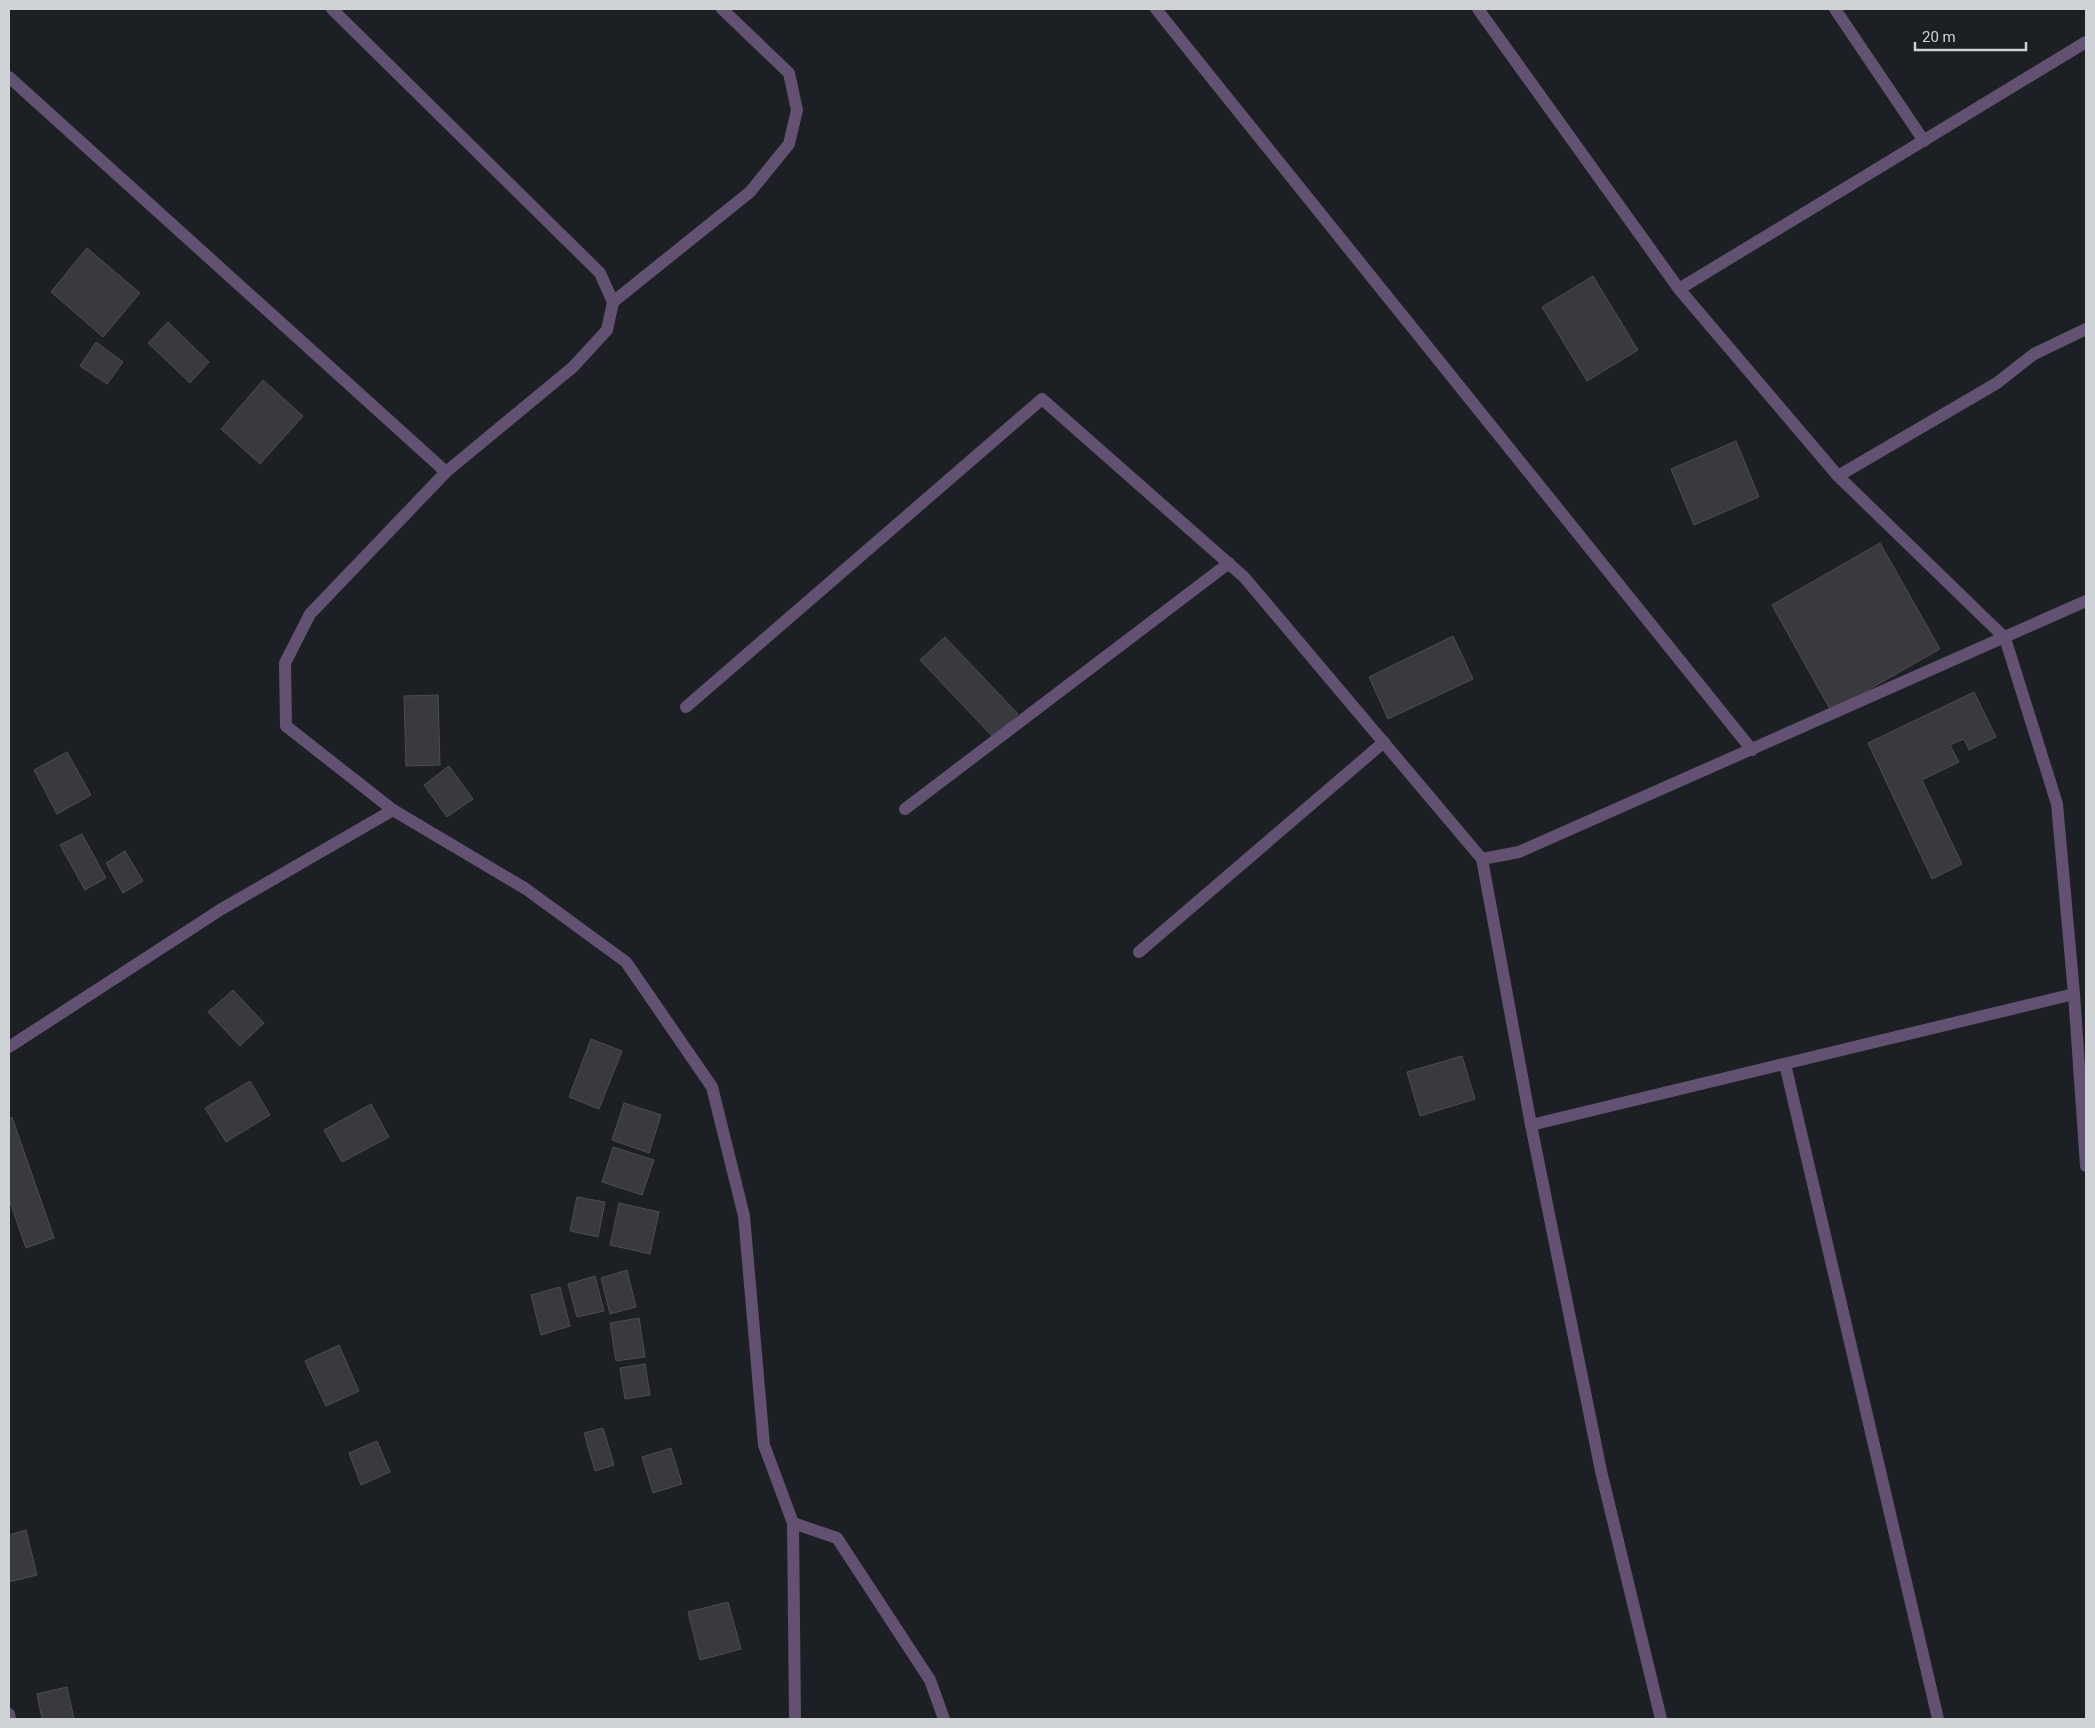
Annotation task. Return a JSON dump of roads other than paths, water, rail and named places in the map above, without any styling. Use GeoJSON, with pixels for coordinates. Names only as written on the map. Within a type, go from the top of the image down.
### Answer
{"type":"FeatureCollection","features":[{"type":"Feature","properties":{"kind":"street"},"geometry":{"type":"LineString","coordinates":[[332,9],[600,274],[613,302],[607,330],[574,367],[446,472],[310,614],[285,663],[286,726],[393,810],[526,889],[626,962],[712,1087],[744,1216],[764,1445],[793,1523],[795,1719]]}},
{"type":"Feature","properties":{"kind":"street"},"geometry":{"type":"LineString","coordinates":[[613,302],[750,192],[789,144],[797,110],[788,73],[722,9]]}},
{"type":"Feature","properties":{"kind":"street"},"geometry":{"type":"LineString","coordinates":[[1156,9],[1752,750]]}},
{"type":"Feature","properties":{"kind":"street"},"geometry":{"type":"LineString","coordinates":[[1478,9],[1679,289],[1838,476],[2005,638],[2057,804],[2074,994],[2086,1166]]}},
{"type":"Feature","properties":{"kind":"street"},"geometry":{"type":"LineString","coordinates":[[1835,9],[1924,140]]}},
{"type":"Feature","properties":{"kind":"street"},"geometry":{"type":"LineString","coordinates":[[1679,289],[2086,42]]}},
{"type":"Feature","properties":{"kind":"street"},"geometry":{"type":"LineString","coordinates":[[9,77],[446,472]]}},
{"type":"Feature","properties":{"kind":"street"},"geometry":{"type":"LineString","coordinates":[[1838,476],[1997,383],[2034,354],[2086,329]]}},
{"type":"Feature","properties":{"kind":"street"},"geometry":{"type":"LineString","coordinates":[[686,707],[1042,399],[1244,577],[1482,859],[1531,1125],[1601,1471],[1661,1719]]}},
{"type":"Feature","properties":{"kind":"street"},"geometry":{"type":"LineString","coordinates":[[905,809],[1229,563]]}},
{"type":"Feature","properties":{"kind":"street"},"geometry":{"type":"LineString","coordinates":[[1482,859],[1519,852],[2086,601]]}},
{"type":"Feature","properties":{"kind":"street"},"geometry":{"type":"LineString","coordinates":[[1139,952],[1384,742]]}},
{"type":"Feature","properties":{"kind":"street"},"geometry":{"type":"LineString","coordinates":[[9,1046],[220,910],[393,810]]}},
{"type":"Feature","properties":{"kind":"street"},"geometry":{"type":"LineString","coordinates":[[1531,1125],[2074,994]]}},
{"type":"Feature","properties":{"kind":"street"},"geometry":{"type":"LineString","coordinates":[[1785,1064],[1938,1719]]}},
{"type":"Feature","properties":{"kind":"street"},"geometry":{"type":"LineString","coordinates":[[793,1523],[837,1538],[930,1680],[944,1719]]}},
{"type":"Feature","properties":{"kind":"street"},"geometry":{"type":"LineString","coordinates":[[9,1714],[10,1719]]}}]}
